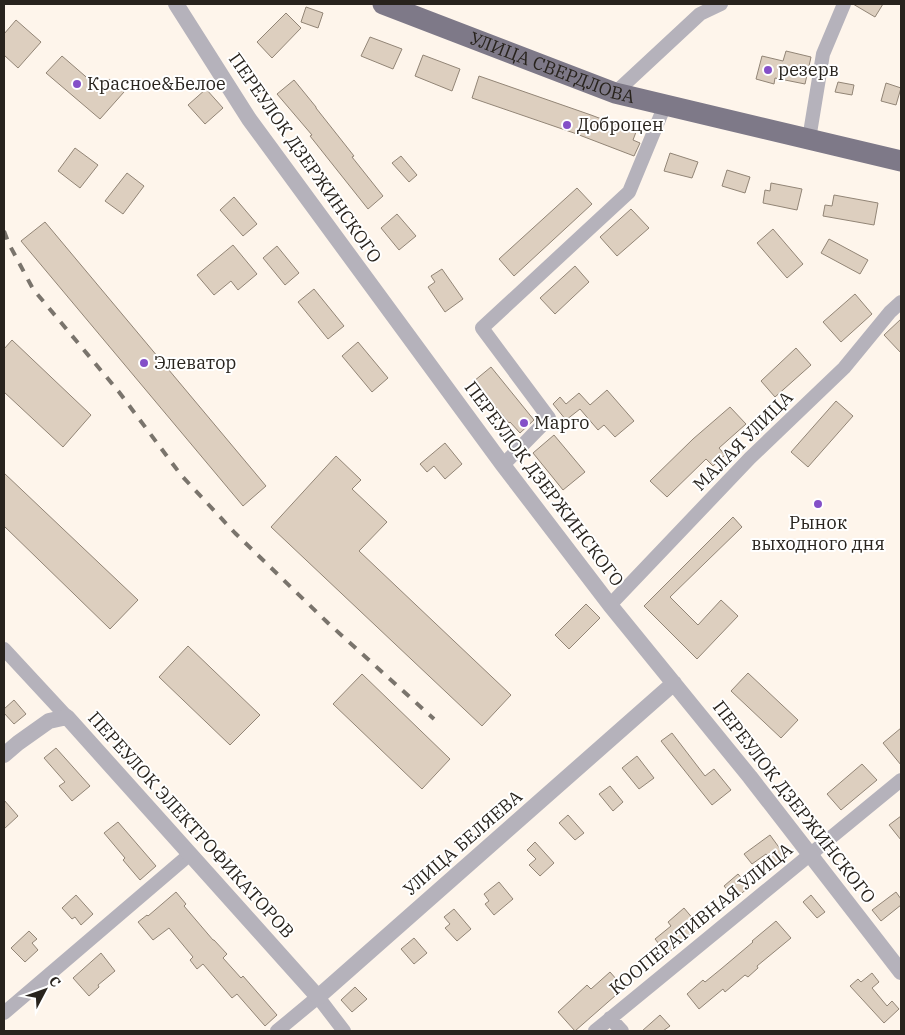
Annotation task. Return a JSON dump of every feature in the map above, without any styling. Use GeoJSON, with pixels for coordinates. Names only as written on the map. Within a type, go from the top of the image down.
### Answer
{"type":"FeatureCollection","features":[{"type":"Feature","properties":{"kind":"main road","name":"УЛИЦА СВЕРДЛОВА"},"geometry":{"type":"LineString","coordinates":[[393,6],[615,93],[901,161]]}},
{"type":"Feature","properties":{"kind":"street","name":"ПЕРЕУЛОК ДЗЕРЖИНСКОГО"},"geometry":{"type":"LineString","coordinates":[[176,4],[249,119],[503,465],[610,605],[750,777],[901,972]]}},
{"type":"Feature","properties":{"kind":"street"},"geometry":{"type":"LineString","coordinates":[[615,93],[700,14],[721,4]]}},
{"type":"Feature","properties":{"kind":"street"},"geometry":{"type":"LineString","coordinates":[[809,139],[823,54],[844,4]]}},
{"type":"Feature","properties":{"kind":"street"},"geometry":{"type":"LineString","coordinates":[[503,465],[549,418],[482,328],[628,192],[665,105]]}},
{"type":"Feature","properties":{"kind":"street","name":"МАЛАЯ УЛИЦА"},"geometry":{"type":"LineString","coordinates":[[610,605],[750,458],[844,368],[890,312],[901,302]]}},
{"type":"Feature","properties":{"kind":"street","name":"ПЕРЕУЛОК ЭЛЕКТРОФИКАТОРОВ"},"geometry":{"type":"LineString","coordinates":[[4,649],[67,716],[318,998],[344,1031]]}},
{"type":"Feature","properties":{"kind":"street","name":"УЛИЦА БЕЛЯЕВА"},"geometry":{"type":"LineString","coordinates":[[276,1031],[318,998],[674,684]]}},
{"type":"Feature","properties":{"kind":"street"},"geometry":{"type":"LineString","coordinates":[[4,755],[49,721],[67,716]]}},
{"type":"Feature","properties":{"kind":"street","name":"КООПЕРАТИВНАЯ УЛИЦА"},"geometry":{"type":"LineString","coordinates":[[595,1031],[901,780]]}},
{"type":"Feature","properties":{"kind":"street"},"geometry":{"type":"LineString","coordinates":[[4,1013],[189,855]]}},
{"type":"Feature","properties":{"kind":"street"},"geometry":{"type":"LineString","coordinates":[[610,1018],[622,1031]]}},
{"type":"Feature","properties":{"kind":"building"},"geometry":{"type":"Polygon","coordinates":[[[853,4],[883,4],[875,17],[853,4]]]}},
{"type":"Feature","properties":{"kind":"building"},"geometry":{"type":"Polygon","coordinates":[[[306,7],[323,13],[318,28],[301,22],[306,7]]]}},
{"type":"Feature","properties":{"kind":"building"},"geometry":{"type":"Polygon","coordinates":[[[286,13],[301,28],[272,58],[257,42],[286,13]]]}},
{"type":"Feature","properties":{"kind":"building"},"geometry":{"type":"Polygon","coordinates":[[[16,20],[41,42],[18,68],[4,55],[4,34],[16,20]]]}},
{"type":"Feature","properties":{"kind":"building"},"geometry":{"type":"Polygon","coordinates":[[[370,37],[402,49],[393,69],[361,56],[370,37]]]}},
{"type":"Feature","properties":{"kind":"building"},"geometry":{"type":"Polygon","coordinates":[[[786,51],[811,57],[805,84],[775,78],[774,84],[756,79],[762,56],[783,61],[786,51]]]}},
{"type":"Feature","properties":{"kind":"building"},"geometry":{"type":"Polygon","coordinates":[[[423,55],[460,69],[452,91],[415,76],[423,55]]]}},
{"type":"Feature","properties":{"kind":"building","name":"Красное&Белое"},"geometry":{"type":"Polygon","coordinates":[[[62,56],[100,89],[109,79],[124,92],[100,119],[46,73],[62,56]]]}},
{"type":"Feature","properties":{"kind":"building"},"geometry":{"type":"Polygon","coordinates":[[[479,76],[636,132],[633,140],[640,143],[634,156],[472,98],[479,76]]]}},
{"type":"Feature","properties":{"kind":"building"},"geometry":{"type":"Polygon","coordinates":[[[294,80],[383,196],[368,209],[310,136],[312,135],[277,94],[294,80]]]}},
{"type":"Feature","properties":{"kind":"building"},"geometry":{"type":"Polygon","coordinates":[[[838,82],[854,85],[852,95],[835,92],[838,82]]]}},
{"type":"Feature","properties":{"kind":"building"},"geometry":{"type":"Polygon","coordinates":[[[886,83],[901,88],[896,105],[881,101],[886,83]]]}},
{"type":"Feature","properties":{"kind":"building"},"geometry":{"type":"Polygon","coordinates":[[[206,89],[223,108],[205,124],[188,105],[206,89]]]}},
{"type":"Feature","properties":{"kind":"building"},"geometry":{"type":"Polygon","coordinates":[[[75,148],[98,165],[80,188],[58,171],[75,148]]]}},
{"type":"Feature","properties":{"kind":"building"},"geometry":{"type":"Polygon","coordinates":[[[670,153],[698,162],[692,178],[664,171],[670,153]]]}},
{"type":"Feature","properties":{"kind":"building"},"geometry":{"type":"Polygon","coordinates":[[[401,156],[417,175],[409,182],[392,163],[401,156]]]}},
{"type":"Feature","properties":{"kind":"building"},"geometry":{"type":"Polygon","coordinates":[[[727,170],[750,177],[745,193],[722,186],[727,170]]]}},
{"type":"Feature","properties":{"kind":"building"},"geometry":{"type":"Polygon","coordinates":[[[127,173],[144,186],[123,214],[105,201],[127,173]]]}},
{"type":"Feature","properties":{"kind":"building"},"geometry":{"type":"Polygon","coordinates":[[[771,183],[802,189],[797,210],[763,203],[765,190],[770,191],[771,183]]]}},
{"type":"Feature","properties":{"kind":"building"},"geometry":{"type":"Polygon","coordinates":[[[577,188],[592,204],[514,276],[499,259],[577,188]]]}},
{"type":"Feature","properties":{"kind":"building"},"geometry":{"type":"Polygon","coordinates":[[[834,195],[878,203],[874,225],[823,216],[825,205],[832,206],[834,195]]]}},
{"type":"Feature","properties":{"kind":"building"},"geometry":{"type":"Polygon","coordinates":[[[234,197],[257,224],[243,236],[220,210],[234,197]]]}},
{"type":"Feature","properties":{"kind":"building"},"geometry":{"type":"Polygon","coordinates":[[[631,209],[649,228],[617,256],[600,237],[631,209]]]}},
{"type":"Feature","properties":{"kind":"building"},"geometry":{"type":"Polygon","coordinates":[[[397,214],[416,236],[399,250],[381,228],[397,214]]]}},
{"type":"Feature","properties":{"kind":"building","name":"Элеватор"},"geometry":{"type":"Polygon","coordinates":[[[45,222],[266,486],[243,506],[21,241],[45,222]]]}},
{"type":"Feature","properties":{"kind":"building"},"geometry":{"type":"Polygon","coordinates":[[[773,229],[803,264],[787,278],[757,243],[773,229]]]}},
{"type":"Feature","properties":{"kind":"building"},"geometry":{"type":"Polygon","coordinates":[[[829,239],[868,260],[860,274],[821,253],[829,239]]]}},
{"type":"Feature","properties":{"kind":"building"},"geometry":{"type":"Polygon","coordinates":[[[233,245],[257,274],[238,290],[231,281],[214,295],[197,275],[233,245]]]}},
{"type":"Feature","properties":{"kind":"building"},"geometry":{"type":"Polygon","coordinates":[[[277,246],[299,273],[285,285],[263,258],[277,246]]]}},
{"type":"Feature","properties":{"kind":"building"},"geometry":{"type":"Polygon","coordinates":[[[575,266],[589,282],[555,314],[540,298],[575,266]]]}},
{"type":"Feature","properties":{"kind":"building"},"geometry":{"type":"Polygon","coordinates":[[[442,269],[463,299],[445,312],[428,287],[435,282],[431,276],[442,269]]]}},
{"type":"Feature","properties":{"kind":"building"},"geometry":{"type":"Polygon","coordinates":[[[314,289],[344,326],[328,339],[298,302],[314,289]]]}},
{"type":"Feature","properties":{"kind":"building"},"geometry":{"type":"Polygon","coordinates":[[[855,294],[872,314],[841,342],[823,322],[855,294]]]}},
{"type":"Feature","properties":{"kind":"building"},"geometry":{"type":"Polygon","coordinates":[[[901,319],[901,353],[884,335],[901,319]]]}},
{"type":"Feature","properties":{"kind":"building"},"geometry":{"type":"Polygon","coordinates":[[[12,340],[91,415],[63,447],[4,392],[4,349],[12,340]]]}},
{"type":"Feature","properties":{"kind":"building"},"geometry":{"type":"Polygon","coordinates":[[[358,342],[388,378],[372,392],[342,356],[358,342]]]}},
{"type":"Feature","properties":{"kind":"building"},"geometry":{"type":"Polygon","coordinates":[[[796,348],[811,365],[775,397],[761,381],[796,348]]]}},
{"type":"Feature","properties":{"kind":"building"},"geometry":{"type":"Polygon","coordinates":[[[491,367],[534,420],[520,433],[509,423],[474,381],[491,367]]]}},
{"type":"Feature","properties":{"kind":"building"},"geometry":{"type":"Polygon","coordinates":[[[607,390],[634,421],[615,437],[604,425],[598,430],[580,409],[566,420],[553,404],[560,397],[566,404],[579,393],[590,405],[607,390]]]}},
{"type":"Feature","properties":{"kind":"building"},"geometry":{"type":"Polygon","coordinates":[[[836,401],[853,416],[808,467],[791,452],[836,401]]]}},
{"type":"Feature","properties":{"kind":"building"},"geometry":{"type":"Polygon","coordinates":[[[730,407],[746,424],[719,448],[725,455],[713,466],[706,459],[667,497],[650,481],[693,439],[730,407]]]}},
{"type":"Feature","properties":{"kind":"building"},"geometry":{"type":"Polygon","coordinates":[[[554,435],[585,472],[563,490],[533,453],[554,435]]]}},
{"type":"Feature","properties":{"kind":"building"},"geometry":{"type":"Polygon","coordinates":[[[445,443],[462,464],[445,479],[434,466],[427,472],[420,464],[445,443]]]}},
{"type":"Feature","properties":{"kind":"building"},"geometry":{"type":"Polygon","coordinates":[[[336,456],[361,480],[352,489],[387,522],[359,551],[511,695],[482,726],[271,527],[336,456]]]}},
{"type":"Feature","properties":{"kind":"building"},"geometry":{"type":"Polygon","coordinates":[[[4,473],[138,600],[110,629],[4,526],[4,473]]]}},
{"type":"Feature","properties":{"kind":"building"},"geometry":{"type":"Polygon","coordinates":[[[733,517],[742,527],[670,597],[698,625],[721,600],[738,616],[697,659],[644,606],[733,517]]]}},
{"type":"Feature","properties":{"kind":"building"},"geometry":{"type":"Polygon","coordinates":[[[586,604],[600,618],[569,649],[555,635],[586,604]]]}},
{"type":"Feature","properties":{"kind":"building"},"geometry":{"type":"Polygon","coordinates":[[[188,646],[260,715],[230,745],[159,677],[188,646]]]}},
{"type":"Feature","properties":{"kind":"building"},"geometry":{"type":"Polygon","coordinates":[[[748,673],[798,720],[781,738],[731,691],[748,673]]]}},
{"type":"Feature","properties":{"kind":"building"},"geometry":{"type":"Polygon","coordinates":[[[362,674],[450,759],[422,789],[333,704],[362,674]]]}},
{"type":"Feature","properties":{"kind":"building"},"geometry":{"type":"Polygon","coordinates":[[[14,700],[26,714],[14,724],[4,713],[4,709],[14,700]]]}},
{"type":"Feature","properties":{"kind":"building"},"geometry":{"type":"Polygon","coordinates":[[[901,728],[901,765],[883,743],[901,728]]]}},
{"type":"Feature","properties":{"kind":"building"},"geometry":{"type":"Polygon","coordinates":[[[672,733],[705,776],[714,769],[731,790],[712,805],[661,741],[672,733]]]}},
{"type":"Feature","properties":{"kind":"building"},"geometry":{"type":"Polygon","coordinates":[[[56,748],[90,786],[72,801],[59,786],[65,782],[44,758],[56,748]]]}},
{"type":"Feature","properties":{"kind":"building"},"geometry":{"type":"Polygon","coordinates":[[[637,756],[654,778],[639,789],[622,768],[637,756]]]}},
{"type":"Feature","properties":{"kind":"building"},"geometry":{"type":"Polygon","coordinates":[[[862,764],[877,780],[841,810],[827,794],[862,764]]]}},
{"type":"Feature","properties":{"kind":"building"},"geometry":{"type":"Polygon","coordinates":[[[610,786],[623,802],[613,811],[599,794],[610,786]]]}},
{"type":"Feature","properties":{"kind":"building"},"geometry":{"type":"Polygon","coordinates":[[[4,800],[18,816],[4,829],[4,800]]]}},
{"type":"Feature","properties":{"kind":"building"},"geometry":{"type":"Polygon","coordinates":[[[568,815],[584,833],[575,840],[559,823],[568,815]]]}},
{"type":"Feature","properties":{"kind":"building"},"geometry":{"type":"Polygon","coordinates":[[[901,816],[901,840],[889,825],[901,816]]]}},
{"type":"Feature","properties":{"kind":"building"},"geometry":{"type":"Polygon","coordinates":[[[118,822],[156,866],[140,880],[104,833],[118,822]]]}},
{"type":"Feature","properties":{"kind":"building"},"geometry":{"type":"Polygon","coordinates":[[[770,835],[786,857],[774,865],[766,854],[752,864],[744,854],[770,835]]]}},
{"type":"Feature","properties":{"kind":"building"},"geometry":{"type":"Polygon","coordinates":[[[535,842],[554,863],[540,876],[529,865],[536,859],[527,850],[535,842]]]}},
{"type":"Feature","properties":{"kind":"building"},"geometry":{"type":"Polygon","coordinates":[[[738,874],[749,887],[735,899],[724,886],[738,874]]]}},
{"type":"Feature","properties":{"kind":"building"},"geometry":{"type":"Polygon","coordinates":[[[499,882],[513,899],[494,915],[485,904],[489,901],[484,894],[499,882]]]}},
{"type":"Feature","properties":{"kind":"building"},"geometry":{"type":"Polygon","coordinates":[[[176,892],[186,904],[184,906],[227,954],[223,958],[241,978],[243,976],[277,1015],[265,1026],[237,994],[232,998],[203,964],[197,969],[190,960],[193,957],[169,928],[153,940],[138,922],[176,892]]]}},
{"type":"Feature","properties":{"kind":"building"},"geometry":{"type":"Polygon","coordinates":[[[896,892],[901,899],[901,905],[881,921],[872,910],[896,892]]]}},
{"type":"Feature","properties":{"kind":"building"},"geometry":{"type":"Polygon","coordinates":[[[76,895],[93,914],[81,925],[75,917],[72,919],[62,908],[76,895]]]}},
{"type":"Feature","properties":{"kind":"building"},"geometry":{"type":"Polygon","coordinates":[[[811,895],[825,912],[817,918],[803,902],[811,895]]]}},
{"type":"Feature","properties":{"kind":"building"},"geometry":{"type":"Polygon","coordinates":[[[684,908],[699,926],[667,954],[655,939],[671,926],[668,922],[684,908]]]}},
{"type":"Feature","properties":{"kind":"building"},"geometry":{"type":"Polygon","coordinates":[[[454,909],[471,929],[457,941],[445,928],[450,924],[444,917],[454,909]]]}},
{"type":"Feature","properties":{"kind":"building"},"geometry":{"type":"Polygon","coordinates":[[[776,921],[791,938],[757,966],[758,968],[748,977],[745,975],[725,992],[723,989],[699,1009],[687,994],[703,980],[705,982],[721,969],[776,921]]]}},
{"type":"Feature","properties":{"kind":"building"},"geometry":{"type":"Polygon","coordinates":[[[29,931],[37,939],[32,943],[38,950],[25,962],[11,948],[29,931]]]}},
{"type":"Feature","properties":{"kind":"building"},"geometry":{"type":"Polygon","coordinates":[[[414,938],[427,953],[414,964],[401,949],[414,938]]]}},
{"type":"Feature","properties":{"kind":"building"},"geometry":{"type":"Polygon","coordinates":[[[101,953],[115,971],[98,985],[99,987],[89,996],[73,978],[101,953]]]}},
{"type":"Feature","properties":{"kind":"building"},"geometry":{"type":"Polygon","coordinates":[[[610,972],[624,988],[575,1031],[558,1012],[587,985],[591,989],[610,972]]]}},
{"type":"Feature","properties":{"kind":"building"},"geometry":{"type":"Polygon","coordinates":[[[872,973],[879,982],[872,988],[887,1006],[892,1001],[899,1009],[884,1023],[850,986],[858,979],[861,982],[872,973]]]}},
{"type":"Feature","properties":{"kind":"building"},"geometry":{"type":"Polygon","coordinates":[[[355,987],[367,999],[352,1012],[341,1000],[355,987]]]}},
{"type":"Feature","properties":{"kind":"building"},"geometry":{"type":"Polygon","coordinates":[[[660,1015],[670,1026],[663,1031],[642,1031],[660,1015]]]}},
{"type":"Feature","properties":{"kind":"railway"},"geometry":{"type":"LineString","coordinates":[[4,231],[33,289],[119,392],[181,475],[235,533],[328,623],[434,719]]}},
{"type":"Feature","properties":{"kind":"place","name":"резерв"},"geometry":{"type":"Point","coordinates":[768,70]}},
{"type":"Feature","properties":{"kind":"place","name":"Красное&Белое"},"geometry":{"type":"Point","coordinates":[77,84]}},
{"type":"Feature","properties":{"kind":"place","name":"Доброцен"},"geometry":{"type":"Point","coordinates":[567,125]}},
{"type":"Feature","properties":{"kind":"place","name":"Элеватор"},"geometry":{"type":"Point","coordinates":[144,363]}},
{"type":"Feature","properties":{"kind":"place","name":"Марго"},"geometry":{"type":"Point","coordinates":[524,423]}},
{"type":"Feature","properties":{"kind":"place","name":"Рынок выходного дня"},"geometry":{"type":"Point","coordinates":[818,504]}}]}
